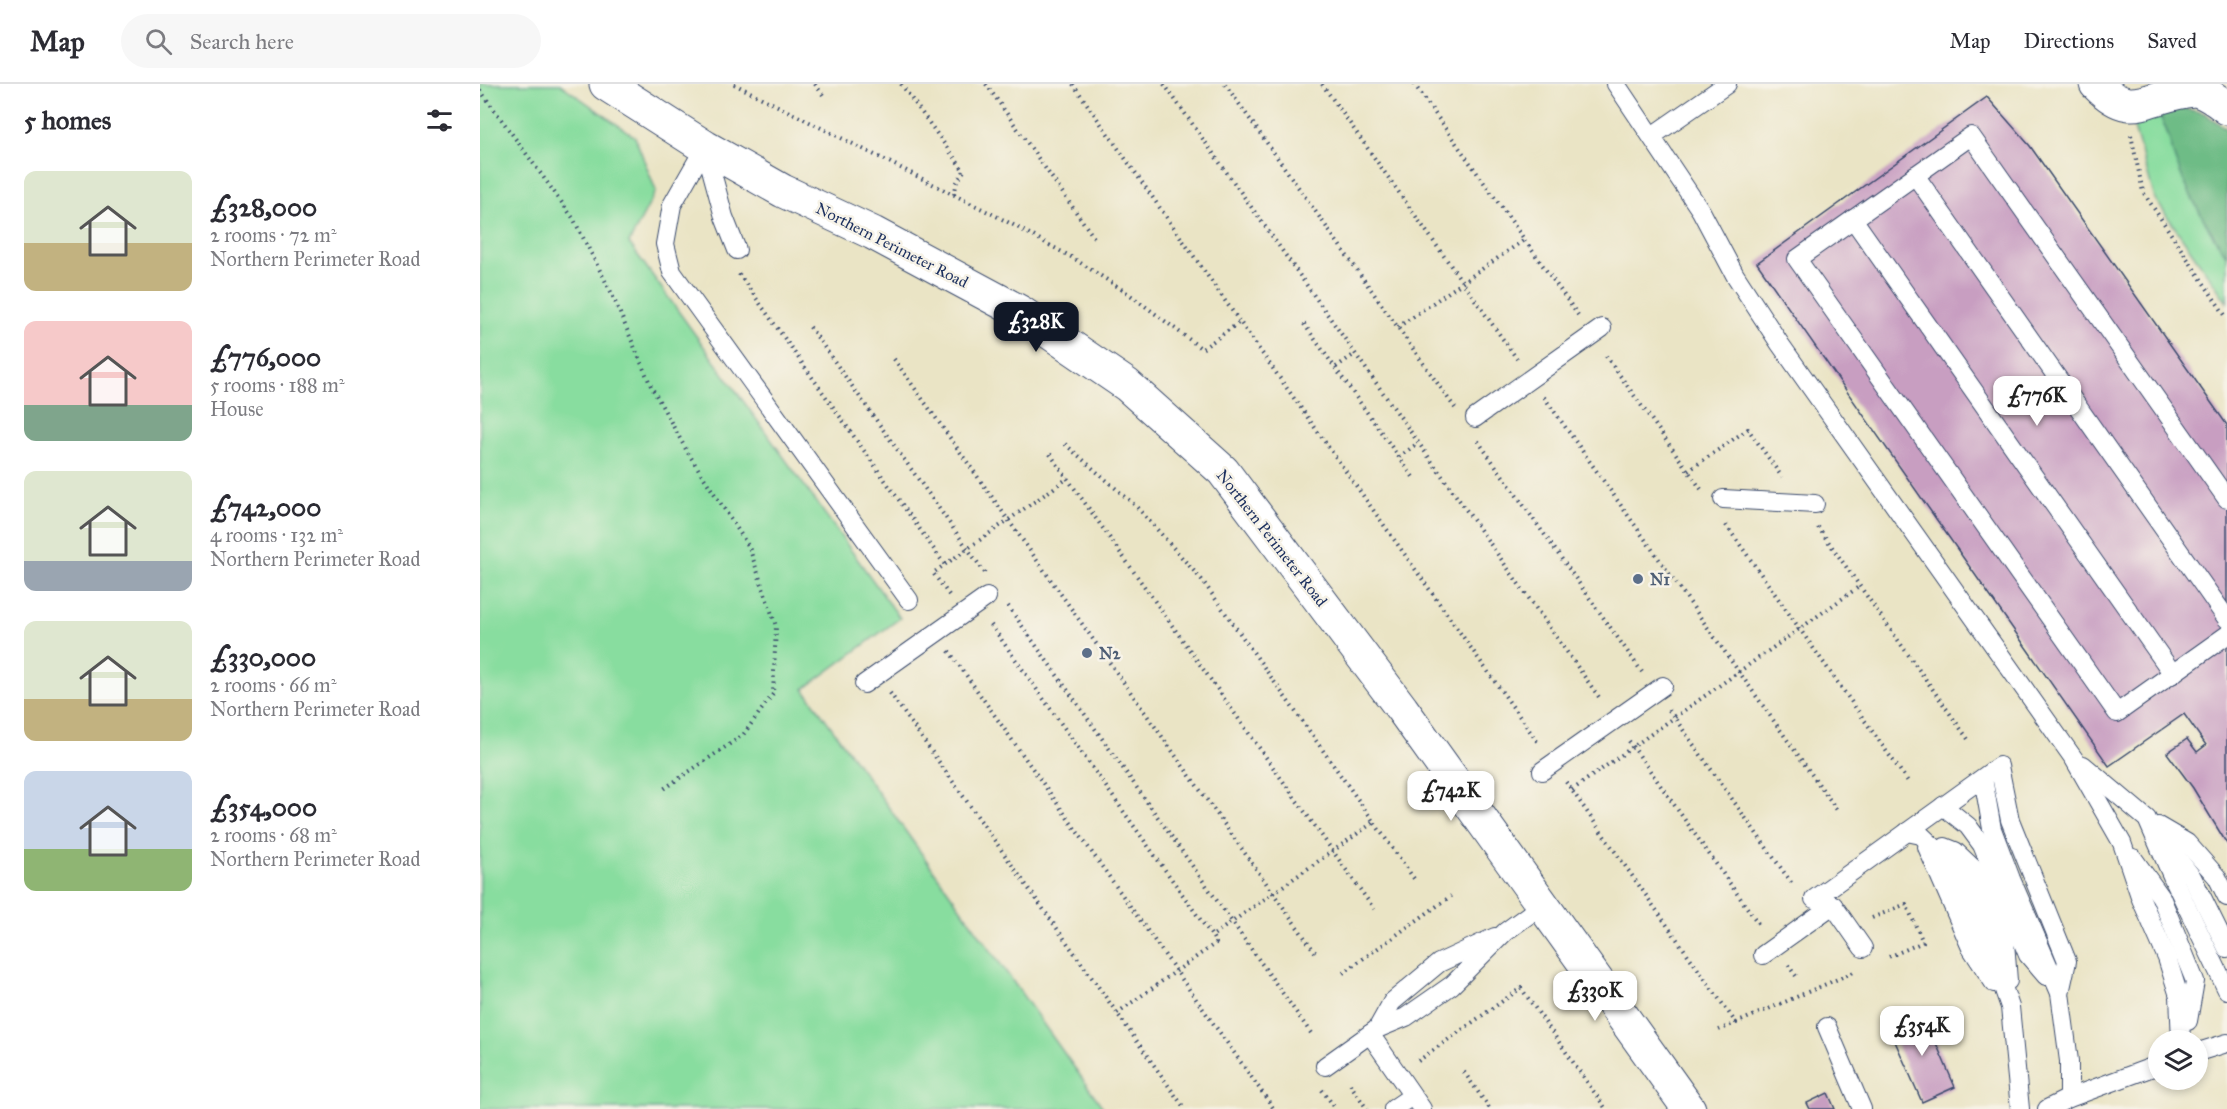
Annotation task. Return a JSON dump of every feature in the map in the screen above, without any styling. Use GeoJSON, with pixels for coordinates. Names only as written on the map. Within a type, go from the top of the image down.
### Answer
{"type":"FeatureCollection","features":[{"type":"Feature","properties":{"kind":"street","name":"Northern Perimeter Road"},"geometry":{"type":"LineString","coordinates":[[606,84],[705,147],[783,191],[873,233],[1020,312],[1127,385],[1222,471],[1395,700],[1689,1109]]}},
{"type":"Feature","properties":{"kind":"street"},"geometry":{"type":"LineString","coordinates":[[2096,84],[2107,95],[2126,104],[2143,103],[2191,90],[2210,96],[2227,108]]}},
{"type":"Feature","properties":{"kind":"lane"},"geometry":{"type":"LineString","coordinates":[[1616,84],[1701,211],[1735,275],[1780,344],[2074,759],[2122,843],[2141,899],[2167,958],[2179,996],[2182,1030]]}},
{"type":"Feature","properties":{"kind":"lane"},"geometry":{"type":"LineString","coordinates":[[1652,136],[1727,84]]}},
{"type":"Feature","properties":{"kind":"lane"},"geometry":{"type":"LineString","coordinates":[[1915,176],[2227,632],[2173,674],[2117,713],[1797,259],[1971,136],[2227,499]]}},
{"type":"Feature","properties":{"kind":"lane"},"geometry":{"type":"LineString","coordinates":[[705,147],[736,259]]}},
{"type":"Feature","properties":{"kind":"lane"},"geometry":{"type":"LineString","coordinates":[[705,147],[672,205],[665,244],[672,272],[909,600]]}},
{"type":"Feature","properties":{"kind":"lane"},"geometry":{"type":"LineString","coordinates":[[1853,219],[2173,674]]}},
{"type":"Feature","properties":{"kind":"lane"},"geometry":{"type":"LineString","coordinates":[[1469,421],[1597,332]]}},
{"type":"Feature","properties":{"kind":"lane"},"geometry":{"type":"LineString","coordinates":[[1723,499],[1808,504]]}},
{"type":"Feature","properties":{"kind":"lane"},"geometry":{"type":"LineString","coordinates":[[864,684],[963,614],[994,597]]}},
{"type":"Feature","properties":{"kind":"lane"},"geometry":{"type":"LineString","coordinates":[[1547,767],[1659,688]]}},
{"type":"Feature","properties":{"kind":"lane"},"geometry":{"type":"LineString","coordinates":[[2074,759],[2147,819],[2187,843],[2217,877],[2227,897]]}},
{"type":"Feature","properties":{"kind":"lane"},"geometry":{"type":"LineString","coordinates":[[1863,948],[1833,905],[1814,899],[1914,834],[1943,806],[1999,766],[2010,819],[2067,961],[2060,993]]}},
{"type":"Feature","properties":{"kind":"lane"},"geometry":{"type":"LineString","coordinates":[[1983,778],[1992,829],[2060,993],[2069,1061],[2069,1098]]}},
{"type":"Feature","properties":{"kind":"lane"},"geometry":{"type":"LineString","coordinates":[[1943,806],[1968,826],[1982,845],[2028,955],[2060,993]]}},
{"type":"Feature","properties":{"kind":"lane"},"geometry":{"type":"LineString","coordinates":[[2147,819],[2192,877],[2227,948]]}},
{"type":"Feature","properties":{"kind":"lane"},"geometry":{"type":"LineString","coordinates":[[2147,819],[2227,990]]}},
{"type":"Feature","properties":{"kind":"lane"},"geometry":{"type":"LineString","coordinates":[[1914,834],[1953,865],[1988,944],[2010,1007],[2020,1109]]}},
{"type":"Feature","properties":{"kind":"lane"},"geometry":{"type":"LineString","coordinates":[[1373,1032],[1392,1002],[1439,963],[1504,932],[1542,905]]}},
{"type":"Feature","properties":{"kind":"lane"},"geometry":{"type":"LineString","coordinates":[[1762,955],[1833,905]]}},
{"type":"Feature","properties":{"kind":"lane"},"geometry":{"type":"LineString","coordinates":[[1325,1066],[1373,1032],[1407,1017],[1452,985],[1504,932]]}},
{"type":"Feature","properties":{"kind":"lane"},"geometry":{"type":"LineString","coordinates":[[1827,1027],[1862,1109]]}},
{"type":"Feature","properties":{"kind":"lane"},"geometry":{"type":"LineString","coordinates":[[1373,1032],[1417,1102],[1393,1109]]}},
{"type":"Feature","properties":{"kind":"lane"},"geometry":{"type":"LineString","coordinates":[[2208,1049],[2227,1043]]}},
{"type":"Feature","properties":{"kind":"lane"},"geometry":{"type":"LineString","coordinates":[[2047,1109],[2069,1098],[2148,1069]]}},
{"type":"Feature","properties":{"kind":"path"},"geometry":{"type":"LineString","coordinates":[[734,84],[1073,258],[1129,294],[1202,349],[1240,322]]}},
{"type":"Feature","properties":{"kind":"path"},"geometry":{"type":"LineString","coordinates":[[815,84],[823,95]]}},
{"type":"Feature","properties":{"kind":"path"},"geometry":{"type":"LineString","coordinates":[[901,84],[964,171],[957,182],[954,195]]}},
{"type":"Feature","properties":{"kind":"path"},"geometry":{"type":"LineString","coordinates":[[986,84],[1095,239]]}},
{"type":"Feature","properties":{"kind":"path"},"geometry":{"type":"LineString","coordinates":[[1072,84],[1240,322],[1547,767],[1572,790],[1736,1023],[1719,1030]]}},
{"type":"Feature","properties":{"kind":"path"},"geometry":{"type":"LineString","coordinates":[[1164,84],[1760,926]]}},
{"type":"Feature","properties":{"kind":"path"},"geometry":{"type":"LineString","coordinates":[[1225,84],[1659,688],[1674,718],[1816,917]]}},
{"type":"Feature","properties":{"kind":"path"},"geometry":{"type":"LineString","coordinates":[[1322,84],[1837,810]]}},
{"type":"Feature","properties":{"kind":"path"},"geometry":{"type":"LineString","coordinates":[[1414,84],[1524,240],[1597,332],[1702,490]]}},
{"type":"Feature","properties":{"kind":"path"},"geometry":{"type":"LineString","coordinates":[[480,90],[573,218],[611,292],[662,405],[687,453],[749,547],[776,626],[773,694],[743,735],[662,790]]}},
{"type":"Feature","properties":{"kind":"path"},"geometry":{"type":"LineString","coordinates":[[2130,130],[2143,192],[2227,318]]}},
{"type":"Feature","properties":{"kind":"path"},"geometry":{"type":"LineString","coordinates":[[1398,327],[1524,240]]}},
{"type":"Feature","properties":{"kind":"path"},"geometry":{"type":"LineString","coordinates":[[736,259],[945,565]]}},
{"type":"Feature","properties":{"kind":"path"},"geometry":{"type":"LineString","coordinates":[[1304,324],[1413,477]]}},
{"type":"Feature","properties":{"kind":"path"},"geometry":{"type":"LineString","coordinates":[[810,327],[988,577]]}},
{"type":"Feature","properties":{"kind":"path"},"geometry":{"type":"LineString","coordinates":[[1336,368],[1355,354]]}},
{"type":"Feature","properties":{"kind":"path"},"geometry":{"type":"LineString","coordinates":[[894,359],[1316,952]]}},
{"type":"Feature","properties":{"kind":"path"},"geometry":{"type":"LineString","coordinates":[[1688,471],[1748,429],[1808,504],[1860,586],[1970,742]]}},
{"type":"Feature","properties":{"kind":"path"},"geometry":{"type":"LineString","coordinates":[[1398,456],[1418,443]]}},
{"type":"Feature","properties":{"kind":"path"},"geometry":{"type":"LineString","coordinates":[[1065,444],[1137,507],[1202,580],[1415,880]]}},
{"type":"Feature","properties":{"kind":"path"},"geometry":{"type":"LineString","coordinates":[[1050,454],[1374,909]]}},
{"type":"Feature","properties":{"kind":"path"},"geometry":{"type":"LineString","coordinates":[[963,614],[933,573],[1068,478]]}},
{"type":"Feature","properties":{"kind":"path"},"geometry":{"type":"LineString","coordinates":[[1721,518],[1910,783]]}},
{"type":"Feature","properties":{"kind":"path"},"geometry":{"type":"LineString","coordinates":[[1572,790],[1860,586]]}},
{"type":"Feature","properties":{"kind":"path"},"geometry":{"type":"LineString","coordinates":[[994,597],[1313,1036]]}},
{"type":"Feature","properties":{"kind":"path"},"geometry":{"type":"LineString","coordinates":[[987,619],[1216,943],[1117,1013]]}},
{"type":"Feature","properties":{"kind":"path"},"geometry":{"type":"LineString","coordinates":[[947,648],[1275,1109]]}},
{"type":"Feature","properties":{"kind":"path"},"geometry":{"type":"LineString","coordinates":[[888,690],[1185,1109]]}},
{"type":"Feature","properties":{"kind":"path"},"geometry":{"type":"LineString","coordinates":[[1212,936],[1374,822]]}},
{"type":"Feature","properties":{"kind":"path"},"geometry":{"type":"LineString","coordinates":[[1343,973],[1451,896]]}},
{"type":"Feature","properties":{"kind":"path"},"geometry":{"type":"LineString","coordinates":[[1850,965],[1854,972]]}},
{"type":"Feature","properties":{"kind":"path"},"geometry":{"type":"LineString","coordinates":[[1412,1065],[1521,988],[1606,1109]]}},
{"type":"Feature","properties":{"kind":"path"},"geometry":{"type":"LineString","coordinates":[[1464,1072],[1490,1109]]}},
{"type":"Feature","properties":{"kind":"path"},"geometry":{"type":"LineString","coordinates":[[1350,1084],[1367,1109]]}},
{"type":"Feature","properties":{"kind":"path"},"geometry":{"type":"LineString","coordinates":[[1320,1087],[1336,1109]]}},
{"type":"Feature","properties":{"kind":"green space"},"geometry":{"type":"Polygon","coordinates":[[[480,84],[560,84],[635,137],[656,191],[629,243],[900,618],[804,689],[1104,1109],[480,1109],[480,84]]]}},
{"type":"Feature","properties":{"kind":"green space"},"geometry":{"type":"Polygon","coordinates":[[[2182,108],[2204,113],[2227,129],[2227,256],[2186,186],[2159,115],[2182,108]]]}},
{"type":"Feature","properties":{"kind":"green space"},"geometry":{"type":"Polygon","coordinates":[[[2159,115],[2167,128],[2177,163],[2210,231],[2227,256],[2227,302],[2155,199],[2132,121],[2159,115]]]}},
{"type":"Feature","properties":{"kind":"building"},"geometry":{"type":"Polygon","coordinates":[[[1987,97],[2030,146],[2227,425],[2227,844],[2193,788],[2167,753],[2187,739],[2197,752],[2206,745],[2184,714],[2109,766],[1757,263],[1987,97]]]}},
{"type":"Feature","properties":{"kind":"building"},"geometry":{"type":"Polygon","coordinates":[[[1923,1013],[1955,1087],[1922,1102],[1889,1028],[1923,1013]]]}},
{"type":"Feature","properties":{"kind":"building"},"geometry":{"type":"Polygon","coordinates":[[[1828,1093],[1835,1109],[1810,1109],[1807,1103],[1828,1093]]]}},
{"type":"Feature","properties":{"kind":"place","name":"N1"},"geometry":{"type":"Point","coordinates":[1638,579]}},
{"type":"Feature","properties":{"kind":"place","name":"N2"},"geometry":{"type":"Point","coordinates":[1087,653]}}]}
